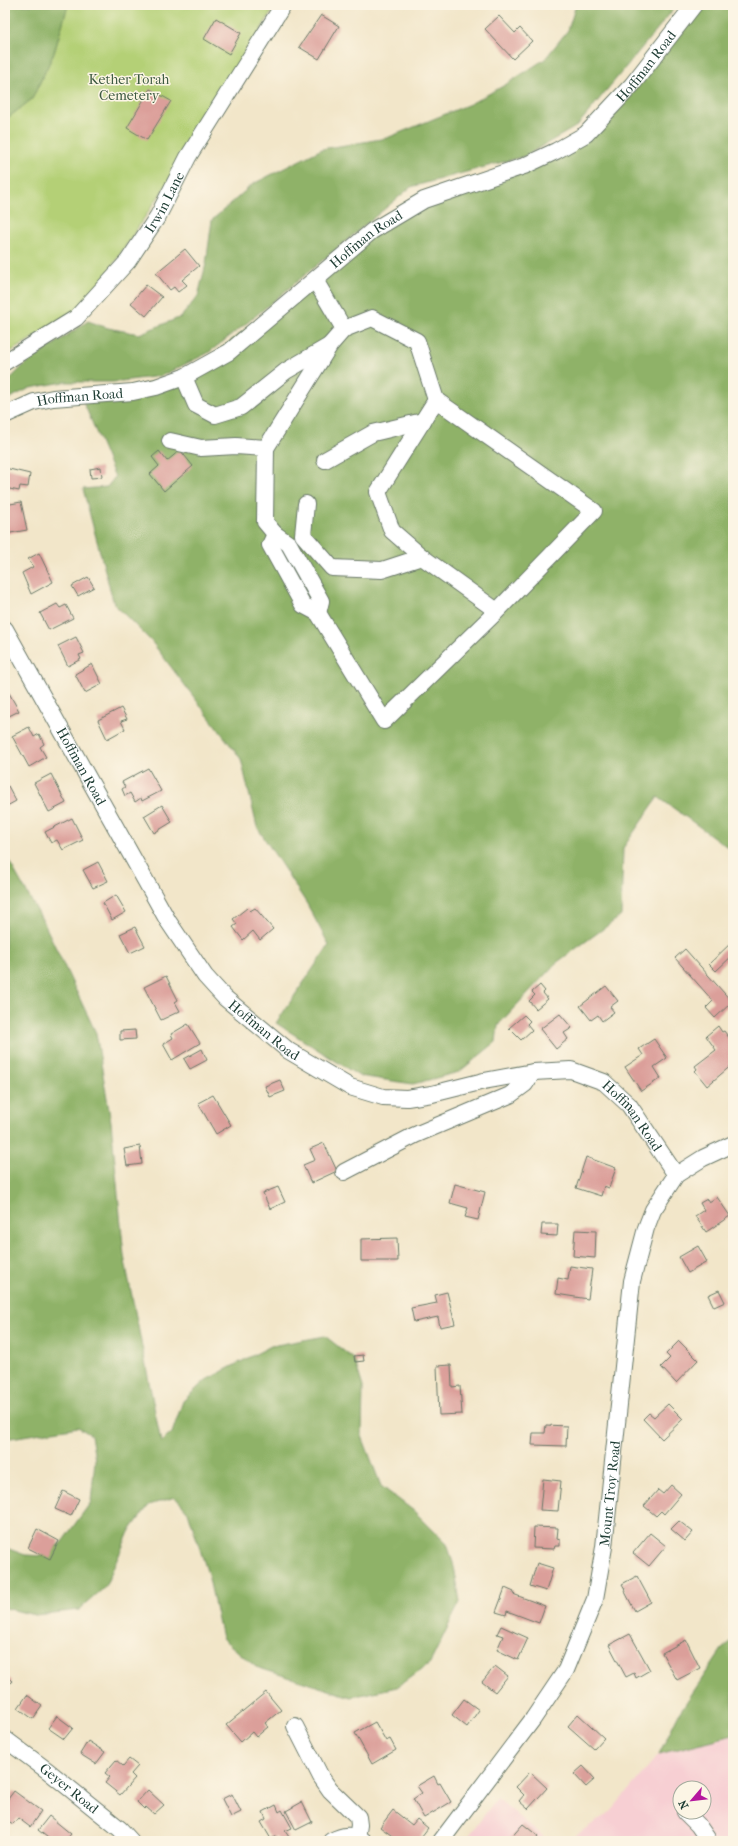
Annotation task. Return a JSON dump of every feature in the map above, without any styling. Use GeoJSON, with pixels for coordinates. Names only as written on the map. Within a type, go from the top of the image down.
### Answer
{"type":"FeatureCollection","features":[{"type":"Feature","properties":{"kind":"street","name":"Irwin Lane"},"geometry":{"type":"LineString","coordinates":[[5,362],[76,318],[128,261],[158,216],[188,157],[283,5]]}},
{"type":"Feature","properties":{"kind":"street","name":"Hoffman Road"},"geometry":{"type":"LineString","coordinates":[[5,415],[34,402],[53,398],[133,392],[184,377],[229,352],[372,231],[424,200],[524,166],[556,151],[586,134],[632,85],[694,5]]}},
{"type":"Feature","properties":{"kind":"street"},"geometry":{"type":"LineString","coordinates":[[315,280],[344,329]]}},
{"type":"Feature","properties":{"kind":"street"},"geometry":{"type":"LineString","coordinates":[[372,318],[417,341],[436,400],[594,511],[497,611],[384,721],[318,613],[321,601],[289,544],[270,528],[266,448],[330,345],[344,329],[372,318]]}},
{"type":"Feature","properties":{"kind":"street"},"geometry":{"type":"LineString","coordinates":[[184,377],[196,405],[215,415],[241,407],[286,371],[330,345]]}},
{"type":"Feature","properties":{"kind":"street"},"geometry":{"type":"LineString","coordinates":[[436,400],[378,492],[392,531],[422,558],[497,611]]}},
{"type":"Feature","properties":{"kind":"street"},"geometry":{"type":"LineString","coordinates":[[325,460],[373,433],[423,420]]}},
{"type":"Feature","properties":{"kind":"street"},"geometry":{"type":"LineString","coordinates":[[170,441],[201,448],[236,446],[266,448]]}},
{"type":"Feature","properties":{"kind":"street"},"geometry":{"type":"LineString","coordinates":[[303,534],[306,504]]}},
{"type":"Feature","properties":{"kind":"street"},"geometry":{"type":"LineString","coordinates":[[270,528],[303,534],[332,568],[382,570],[422,558]]}},
{"type":"Feature","properties":{"kind":"street","name":"Hoffman Road"},"geometry":{"type":"LineString","coordinates":[[5,628],[168,921],[205,976],[225,998],[289,1051],[350,1087],[383,1097],[407,1098],[533,1072],[571,1070],[604,1082],[629,1105],[676,1175]]}},
{"type":"Feature","properties":{"kind":"street"},"geometry":{"type":"LineString","coordinates":[[344,1172],[415,1135],[510,1095],[525,1084],[533,1072]]}},
{"type":"Feature","properties":{"kind":"street","name":"Mount Troy Road"},"geometry":{"type":"LineString","coordinates":[[441,1841],[533,1719],[566,1670],[595,1599],[604,1547],[632,1281],[639,1251],[653,1210],[676,1175],[703,1158],[733,1144]]}},
{"type":"Feature","properties":{"kind":"street"},"geometry":{"type":"LineString","coordinates":[[295,1726],[321,1777],[330,1790],[358,1817],[360,1839],[345,1835],[331,1841]]}},
{"type":"Feature","properties":{"kind":"street","name":"Geyer Road"},"geometry":{"type":"LineString","coordinates":[[5,1739],[108,1820],[130,1841]]}},
{"type":"Feature","properties":{"kind":"street"},"geometry":{"type":"LineString","coordinates":[[694,1820],[698,1824],[707,1838],[707,1841]]}},
{"type":"Feature","properties":{"kind":"shaded area"},"geometry":{"type":"Polygon","coordinates":[[[733,1735],[733,1841],[567,1841],[610,1812],[659,1754],[733,1735]]]}},
{"type":"Feature","properties":{"kind":"shaded area"},"geometry":{"type":"Polygon","coordinates":[[[497,1798],[549,1841],[465,1841],[497,1798]]]}},
{"type":"Feature","properties":{"kind":"green space"},"geometry":{"type":"Polygon","coordinates":[[[5,5],[68,5],[54,53],[32,99],[5,120],[5,5]]]}},
{"type":"Feature","properties":{"kind":"green space","name":"Kether Torah Cemetery"},"geometry":{"type":"Polygon","coordinates":[[[68,5],[276,5],[161,193],[102,281],[75,312],[5,355],[5,120],[32,99],[54,53],[68,5]]]}},
{"type":"Feature","properties":{"kind":"green space"},"geometry":{"type":"Polygon","coordinates":[[[576,5],[677,5],[577,126],[525,156],[411,187],[247,323],[208,353],[161,376],[113,382],[64,382],[30,388],[6,400],[6,383],[24,365],[88,321],[108,328],[139,334],[181,317],[198,296],[206,264],[212,220],[253,184],[322,149],[387,138],[470,104],[505,85],[545,59],[568,30],[576,5]]]}},
{"type":"Feature","properties":{"kind":"green space"},"geometry":{"type":"Polygon","coordinates":[[[694,5],[733,5],[733,851],[658,797],[623,848],[621,916],[556,963],[498,1025],[496,1042],[459,1072],[413,1084],[359,1076],[276,1023],[329,945],[307,904],[257,827],[241,759],[152,642],[114,604],[83,489],[107,487],[115,477],[81,396],[184,377],[372,231],[586,134],[694,5]]]}},
{"type":"Feature","properties":{"kind":"green space"},"geometry":{"type":"Polygon","coordinates":[[[5,854],[44,923],[96,1033],[111,1122],[124,1256],[161,1442],[172,1433],[183,1401],[206,1380],[271,1346],[325,1336],[354,1359],[363,1387],[362,1436],[381,1486],[414,1511],[447,1544],[454,1566],[460,1602],[430,1663],[397,1687],[351,1697],[256,1667],[222,1638],[208,1574],[188,1512],[175,1497],[149,1505],[129,1532],[105,1587],[79,1610],[35,1615],[5,1608],[5,1549],[25,1555],[44,1556],[62,1542],[91,1502],[95,1460],[91,1435],[78,1427],[11,1438],[5,1437],[5,854]]]}},
{"type":"Feature","properties":{"kind":"green space"},"geometry":{"type":"Polygon","coordinates":[[[733,1640],[733,1735],[659,1754],[679,1713],[722,1649],[733,1640]]]}},
{"type":"Feature","properties":{"kind":"building"},"geometry":{"type":"Polygon","coordinates":[[[321,15],[339,26],[319,59],[299,47],[321,15]]]}},
{"type":"Feature","properties":{"kind":"building"},"geometry":{"type":"Polygon","coordinates":[[[499,16],[515,33],[520,28],[532,41],[513,59],[485,29],[499,16]]]}},
{"type":"Feature","properties":{"kind":"building"},"geometry":{"type":"Polygon","coordinates":[[[216,18],[241,33],[229,54],[204,39],[216,18]]]}},
{"type":"Feature","properties":{"kind":"building"},"geometry":{"type":"Polygon","coordinates":[[[150,89],[171,101],[147,140],[127,128],[150,89]]]}},
{"type":"Feature","properties":{"kind":"building"},"geometry":{"type":"Polygon","coordinates":[[[185,249],[199,266],[182,280],[187,285],[178,292],[174,287],[170,290],[156,273],[185,249]]]}},
{"type":"Feature","properties":{"kind":"building"},"geometry":{"type":"Polygon","coordinates":[[[146,285],[162,297],[146,316],[131,303],[146,285]]]}},
{"type":"Feature","properties":{"kind":"building"},"geometry":{"type":"Polygon","coordinates":[[[180,450],[193,466],[164,491],[150,474],[159,466],[152,457],[159,451],[167,461],[180,450]]]}},
{"type":"Feature","properties":{"kind":"building"},"geometry":{"type":"Polygon","coordinates":[[[101,467],[102,477],[91,478],[90,469],[101,467]]]}},
{"type":"Feature","properties":{"kind":"building"},"geometry":{"type":"Polygon","coordinates":[[[5,468],[30,474],[28,487],[20,486],[19,491],[5,488],[5,468]]]}},
{"type":"Feature","properties":{"kind":"building"},"geometry":{"type":"Polygon","coordinates":[[[21,502],[27,530],[5,534],[5,505],[21,502]]]}},
{"type":"Feature","properties":{"kind":"building"},"geometry":{"type":"Polygon","coordinates":[[[39,553],[53,582],[31,594],[22,573],[33,567],[28,559],[39,553]]]}},
{"type":"Feature","properties":{"kind":"building"},"geometry":{"type":"Polygon","coordinates":[[[88,577],[94,587],[78,596],[72,586],[88,577]]]}},
{"type":"Feature","properties":{"kind":"building"},"geometry":{"type":"Polygon","coordinates":[[[57,604],[60,608],[66,605],[73,618],[49,630],[40,613],[57,604]]]}},
{"type":"Feature","properties":{"kind":"building"},"geometry":{"type":"Polygon","coordinates":[[[76,637],[84,653],[79,655],[81,659],[68,666],[58,646],[76,637]]]}},
{"type":"Feature","properties":{"kind":"building"},"geometry":{"type":"Polygon","coordinates":[[[92,664],[102,684],[85,693],[75,674],[92,664]]]}},
{"type":"Feature","properties":{"kind":"building"},"geometry":{"type":"Polygon","coordinates":[[[9,693],[19,711],[5,718],[5,695],[9,693]]]}},
{"type":"Feature","properties":{"kind":"building"},"geometry":{"type":"Polygon","coordinates":[[[121,708],[127,719],[121,721],[125,729],[107,739],[98,720],[121,708]]]}},
{"type":"Feature","properties":{"kind":"building"},"geometry":{"type":"Polygon","coordinates":[[[29,727],[34,737],[39,734],[44,744],[40,747],[46,757],[29,767],[12,736],[29,727]]]}},
{"type":"Feature","properties":{"kind":"building"},"geometry":{"type":"Polygon","coordinates":[[[148,768],[161,791],[142,801],[141,798],[135,802],[130,793],[125,796],[122,789],[125,787],[122,782],[148,768]]]}},
{"type":"Feature","properties":{"kind":"building"},"geometry":{"type":"Polygon","coordinates":[[[51,774],[66,803],[49,812],[34,783],[51,774]]]}},
{"type":"Feature","properties":{"kind":"building"},"geometry":{"type":"Polygon","coordinates":[[[8,786],[16,801],[5,807],[5,788],[8,786]]]}},
{"type":"Feature","properties":{"kind":"building"},"geometry":{"type":"Polygon","coordinates":[[[162,805],[172,822],[154,833],[144,816],[162,805]]]}},
{"type":"Feature","properties":{"kind":"building"},"geometry":{"type":"Polygon","coordinates":[[[72,818],[83,840],[63,850],[57,840],[51,843],[45,832],[72,818]]]}},
{"type":"Feature","properties":{"kind":"building"},"geometry":{"type":"Polygon","coordinates":[[[98,862],[108,881],[93,888],[83,870],[98,862]]]}},
{"type":"Feature","properties":{"kind":"building"},"geometry":{"type":"Polygon","coordinates":[[[116,895],[126,912],[112,920],[103,903],[116,895]]]}},
{"type":"Feature","properties":{"kind":"building"},"geometry":{"type":"Polygon","coordinates":[[[247,908],[250,911],[255,908],[273,929],[260,940],[253,931],[243,940],[233,927],[237,924],[233,919],[247,908]]]}},
{"type":"Feature","properties":{"kind":"building"},"geometry":{"type":"Polygon","coordinates":[[[135,927],[145,946],[130,953],[120,934],[135,927]]]}},
{"type":"Feature","properties":{"kind":"building"},"geometry":{"type":"Polygon","coordinates":[[[733,941],[733,955],[716,971],[709,964],[733,941]]]}},
{"type":"Feature","properties":{"kind":"building"},"geometry":{"type":"Polygon","coordinates":[[[685,949],[732,1002],[715,1018],[706,1008],[713,1001],[675,958],[685,949]]]}},
{"type":"Feature","properties":{"kind":"building"},"geometry":{"type":"Polygon","coordinates":[[[166,976],[178,1000],[175,1002],[180,1011],[161,1020],[144,987],[166,976]]]}},
{"type":"Feature","properties":{"kind":"building"},"geometry":{"type":"Polygon","coordinates":[[[540,985],[545,991],[543,993],[548,999],[536,1009],[529,1001],[535,995],[532,992],[540,985]]]}},
{"type":"Feature","properties":{"kind":"building"},"geometry":{"type":"Polygon","coordinates":[[[606,986],[618,1001],[610,1007],[614,1012],[602,1021],[598,1015],[591,1020],[580,1006],[606,986]]]}},
{"type":"Feature","properties":{"kind":"building"},"geometry":{"type":"Polygon","coordinates":[[[560,1014],[572,1028],[564,1033],[568,1039],[556,1049],[540,1029],[560,1014]]]}},
{"type":"Feature","properties":{"kind":"building"},"geometry":{"type":"Polygon","coordinates":[[[524,1015],[530,1021],[527,1024],[532,1030],[521,1040],[509,1028],[524,1015]]]}},
{"type":"Feature","properties":{"kind":"building"},"geometry":{"type":"Polygon","coordinates":[[[188,1024],[200,1043],[172,1060],[163,1044],[173,1038],[171,1034],[188,1024]]]}},
{"type":"Feature","properties":{"kind":"building"},"geometry":{"type":"Polygon","coordinates":[[[718,1026],[733,1043],[733,1064],[707,1086],[695,1071],[697,1069],[695,1066],[716,1050],[706,1036],[718,1026]]]}},
{"type":"Feature","properties":{"kind":"building"},"geometry":{"type":"Polygon","coordinates":[[[135,1030],[136,1039],[120,1040],[120,1031],[135,1030]]]}},
{"type":"Feature","properties":{"kind":"building"},"geometry":{"type":"Polygon","coordinates":[[[654,1039],[667,1058],[654,1067],[661,1078],[641,1091],[625,1067],[643,1055],[639,1049],[654,1039]]]}},
{"type":"Feature","properties":{"kind":"building"},"geometry":{"type":"Polygon","coordinates":[[[202,1049],[207,1060],[190,1069],[184,1059],[202,1049]]]}},
{"type":"Feature","properties":{"kind":"building"},"geometry":{"type":"Polygon","coordinates":[[[280,1080],[285,1091],[270,1097],[265,1086],[280,1080]]]}},
{"type":"Feature","properties":{"kind":"building"},"geometry":{"type":"Polygon","coordinates":[[[213,1095],[231,1125],[216,1134],[198,1103],[213,1095]]]}},
{"type":"Feature","properties":{"kind":"building"},"geometry":{"type":"Polygon","coordinates":[[[324,1143],[337,1171],[311,1183],[303,1165],[315,1160],[310,1149],[324,1143]]]}},
{"type":"Feature","properties":{"kind":"building"},"geometry":{"type":"Polygon","coordinates":[[[140,1146],[142,1164],[127,1166],[124,1149],[140,1146]]]}},
{"type":"Feature","properties":{"kind":"building"},"geometry":{"type":"Polygon","coordinates":[[[586,1157],[616,1168],[609,1188],[604,1186],[601,1196],[576,1188],[586,1157]]]}},
{"type":"Feature","properties":{"kind":"building"},"geometry":{"type":"Polygon","coordinates":[[[455,1184],[485,1192],[478,1220],[465,1217],[468,1208],[450,1203],[455,1184]]]}},
{"type":"Feature","properties":{"kind":"building"},"geometry":{"type":"Polygon","coordinates":[[[278,1187],[285,1202],[270,1209],[263,1193],[278,1187]]]}},
{"type":"Feature","properties":{"kind":"building"},"geometry":{"type":"Polygon","coordinates":[[[717,1197],[730,1216],[706,1232],[695,1216],[704,1210],[700,1203],[707,1199],[709,1202],[717,1197]]]}},
{"type":"Feature","properties":{"kind":"building"},"geometry":{"type":"Polygon","coordinates":[[[542,1224],[558,1224],[557,1236],[541,1235],[542,1224]]]}},
{"type":"Feature","properties":{"kind":"building"},"geometry":{"type":"Polygon","coordinates":[[[575,1230],[596,1231],[595,1258],[573,1256],[575,1230]]]}},
{"type":"Feature","properties":{"kind":"building"},"geometry":{"type":"Polygon","coordinates":[[[397,1238],[398,1261],[361,1261],[361,1239],[397,1238]]]}},
{"type":"Feature","properties":{"kind":"building"},"geometry":{"type":"Polygon","coordinates":[[[698,1246],[707,1262],[688,1273],[679,1257],[698,1246]]]}},
{"type":"Feature","properties":{"kind":"building"},"geometry":{"type":"Polygon","coordinates":[[[570,1266],[592,1269],[588,1299],[556,1294],[558,1278],[568,1280],[570,1266]]]}},
{"type":"Feature","properties":{"kind":"building"},"geometry":{"type":"Polygon","coordinates":[[[719,1290],[725,1302],[714,1307],[708,1295],[719,1290]]]}},
{"type":"Feature","properties":{"kind":"building"},"geometry":{"type":"Polygon","coordinates":[[[447,1292],[455,1324],[440,1327],[438,1317],[414,1322],[411,1308],[437,1303],[435,1295],[447,1292]]]}},
{"type":"Feature","properties":{"kind":"building"},"geometry":{"type":"Polygon","coordinates":[[[679,1341],[698,1360],[676,1383],[661,1367],[670,1358],[666,1354],[679,1341]]]}},
{"type":"Feature","properties":{"kind":"building"},"geometry":{"type":"Polygon","coordinates":[[[363,1355],[364,1361],[355,1362],[354,1356],[363,1355]]]}},
{"type":"Feature","properties":{"kind":"building"},"geometry":{"type":"Polygon","coordinates":[[[451,1365],[452,1387],[460,1386],[462,1414],[439,1415],[437,1366],[451,1365]]]}},
{"type":"Feature","properties":{"kind":"building"},"geometry":{"type":"Polygon","coordinates":[[[668,1404],[683,1419],[662,1439],[643,1419],[649,1413],[654,1417],[668,1404]]]}},
{"type":"Feature","properties":{"kind":"building"},"geometry":{"type":"Polygon","coordinates":[[[546,1425],[567,1426],[566,1446],[532,1445],[533,1433],[545,1433],[546,1425]]]}},
{"type":"Feature","properties":{"kind":"building"},"geometry":{"type":"Polygon","coordinates":[[[543,1479],[561,1481],[558,1511],[540,1510],[543,1479]]]}},
{"type":"Feature","properties":{"kind":"building"},"geometry":{"type":"Polygon","coordinates":[[[671,1485],[681,1494],[664,1514],[661,1511],[656,1516],[644,1506],[658,1490],[663,1494],[671,1485]]]}},
{"type":"Feature","properties":{"kind":"building"},"geometry":{"type":"Polygon","coordinates":[[[63,1491],[79,1499],[71,1516],[55,1509],[63,1491]]]}},
{"type":"Feature","properties":{"kind":"building"},"geometry":{"type":"Polygon","coordinates":[[[679,1521],[693,1532],[685,1541],[671,1529],[679,1521]]]}},
{"type":"Feature","properties":{"kind":"building"},"geometry":{"type":"Polygon","coordinates":[[[534,1527],[558,1528],[557,1539],[560,1540],[560,1546],[555,1546],[554,1549],[533,1548],[534,1527]]]}},
{"type":"Feature","properties":{"kind":"building"},"geometry":{"type":"Polygon","coordinates":[[[37,1529],[59,1541],[50,1559],[28,1548],[37,1529]]]}},
{"type":"Feature","properties":{"kind":"building"},"geometry":{"type":"Polygon","coordinates":[[[650,1533],[666,1546],[649,1566],[633,1553],[650,1533]]]}},
{"type":"Feature","properties":{"kind":"building"},"geometry":{"type":"Polygon","coordinates":[[[537,1563],[553,1568],[546,1591],[530,1586],[537,1563]]]}},
{"type":"Feature","properties":{"kind":"building"},"geometry":{"type":"Polygon","coordinates":[[[637,1576],[651,1602],[635,1611],[622,1584],[637,1576]]]}},
{"type":"Feature","properties":{"kind":"building"},"geometry":{"type":"Polygon","coordinates":[[[505,1588],[514,1592],[513,1594],[545,1606],[539,1623],[507,1611],[506,1615],[496,1612],[505,1588]]]}},
{"type":"Feature","properties":{"kind":"building"},"geometry":{"type":"Polygon","coordinates":[[[501,1626],[528,1638],[518,1660],[497,1650],[503,1636],[497,1634],[501,1626]]]}},
{"type":"Feature","properties":{"kind":"building"},"geometry":{"type":"Polygon","coordinates":[[[630,1634],[650,1670],[636,1678],[634,1673],[626,1677],[609,1645],[630,1634]]]}},
{"type":"Feature","properties":{"kind":"building"},"geometry":{"type":"Polygon","coordinates":[[[686,1640],[700,1668],[677,1680],[662,1653],[686,1640]]]}},
{"type":"Feature","properties":{"kind":"building"},"geometry":{"type":"Polygon","coordinates":[[[495,1666],[508,1676],[495,1692],[482,1682],[495,1666]]]}},
{"type":"Feature","properties":{"kind":"building"},"geometry":{"type":"Polygon","coordinates":[[[5,1675],[12,1681],[5,1689],[5,1675]]]}},
{"type":"Feature","properties":{"kind":"building"},"geometry":{"type":"Polygon","coordinates":[[[266,1692],[281,1710],[265,1723],[268,1727],[256,1737],[252,1732],[241,1742],[226,1725],[266,1692]]]}},
{"type":"Feature","properties":{"kind":"building"},"geometry":{"type":"Polygon","coordinates":[[[27,1695],[42,1706],[33,1719],[18,1708],[27,1695]]]}},
{"type":"Feature","properties":{"kind":"building"},"geometry":{"type":"Polygon","coordinates":[[[464,1699],[479,1710],[467,1727],[452,1715],[464,1699]]]}},
{"type":"Feature","properties":{"kind":"building"},"geometry":{"type":"Polygon","coordinates":[[[578,1714],[604,1738],[594,1749],[568,1726],[578,1714]]]}},
{"type":"Feature","properties":{"kind":"building"},"geometry":{"type":"Polygon","coordinates":[[[57,1716],[73,1728],[64,1739],[48,1728],[57,1716]]]}},
{"type":"Feature","properties":{"kind":"building"},"geometry":{"type":"Polygon","coordinates":[[[375,1722],[386,1741],[390,1739],[396,1750],[372,1764],[355,1733],[375,1722]]]}},
{"type":"Feature","properties":{"kind":"building"},"geometry":{"type":"Polygon","coordinates":[[[88,1741],[105,1752],[96,1764],[80,1754],[88,1741]]]}},
{"type":"Feature","properties":{"kind":"building"},"geometry":{"type":"Polygon","coordinates":[[[129,1759],[138,1766],[131,1774],[135,1778],[120,1795],[105,1783],[110,1777],[105,1773],[116,1760],[123,1766],[129,1759]]]}},
{"type":"Feature","properties":{"kind":"building"},"geometry":{"type":"Polygon","coordinates":[[[583,1766],[595,1779],[586,1787],[574,1774],[583,1766]]]}},
{"type":"Feature","properties":{"kind":"building"},"geometry":{"type":"Polygon","coordinates":[[[530,1772],[547,1788],[528,1809],[519,1801],[524,1795],[516,1787],[530,1772]]]}},
{"type":"Feature","properties":{"kind":"building"},"geometry":{"type":"Polygon","coordinates":[[[434,1776],[451,1802],[424,1818],[413,1799],[422,1793],[417,1786],[434,1776]]]}},
{"type":"Feature","properties":{"kind":"building"},"geometry":{"type":"Polygon","coordinates":[[[148,1790],[164,1805],[154,1814],[146,1807],[144,1809],[137,1802],[148,1790]]]}},
{"type":"Feature","properties":{"kind":"building"},"geometry":{"type":"Polygon","coordinates":[[[14,1791],[41,1811],[30,1827],[18,1818],[13,1824],[5,1819],[5,1803],[14,1791]]]}},
{"type":"Feature","properties":{"kind":"building"},"geometry":{"type":"Polygon","coordinates":[[[232,1794],[241,1812],[231,1817],[222,1799],[232,1794]]]}},
{"type":"Feature","properties":{"kind":"building"},"geometry":{"type":"Polygon","coordinates":[[[302,1802],[312,1822],[296,1830],[286,1811],[302,1802]]]}},
{"type":"Feature","properties":{"kind":"building"},"geometry":{"type":"Polygon","coordinates":[[[276,1805],[279,1812],[282,1810],[292,1828],[285,1831],[289,1837],[283,1841],[279,1841],[276,1836],[271,1839],[261,1822],[266,1819],[263,1812],[276,1805]]]}},
{"type":"Feature","properties":{"kind":"building"},"geometry":{"type":"Polygon","coordinates":[[[393,1810],[412,1825],[417,1819],[428,1828],[418,1841],[399,1841],[380,1827],[393,1810]]]}},
{"type":"Feature","properties":{"kind":"building"},"geometry":{"type":"Polygon","coordinates":[[[49,1816],[71,1834],[65,1841],[52,1841],[38,1830],[49,1816]]]}},
{"type":"Feature","properties":{"kind":"building"},"geometry":{"type":"Polygon","coordinates":[[[523,1824],[538,1836],[534,1841],[508,1841],[523,1824]]]}}]}
